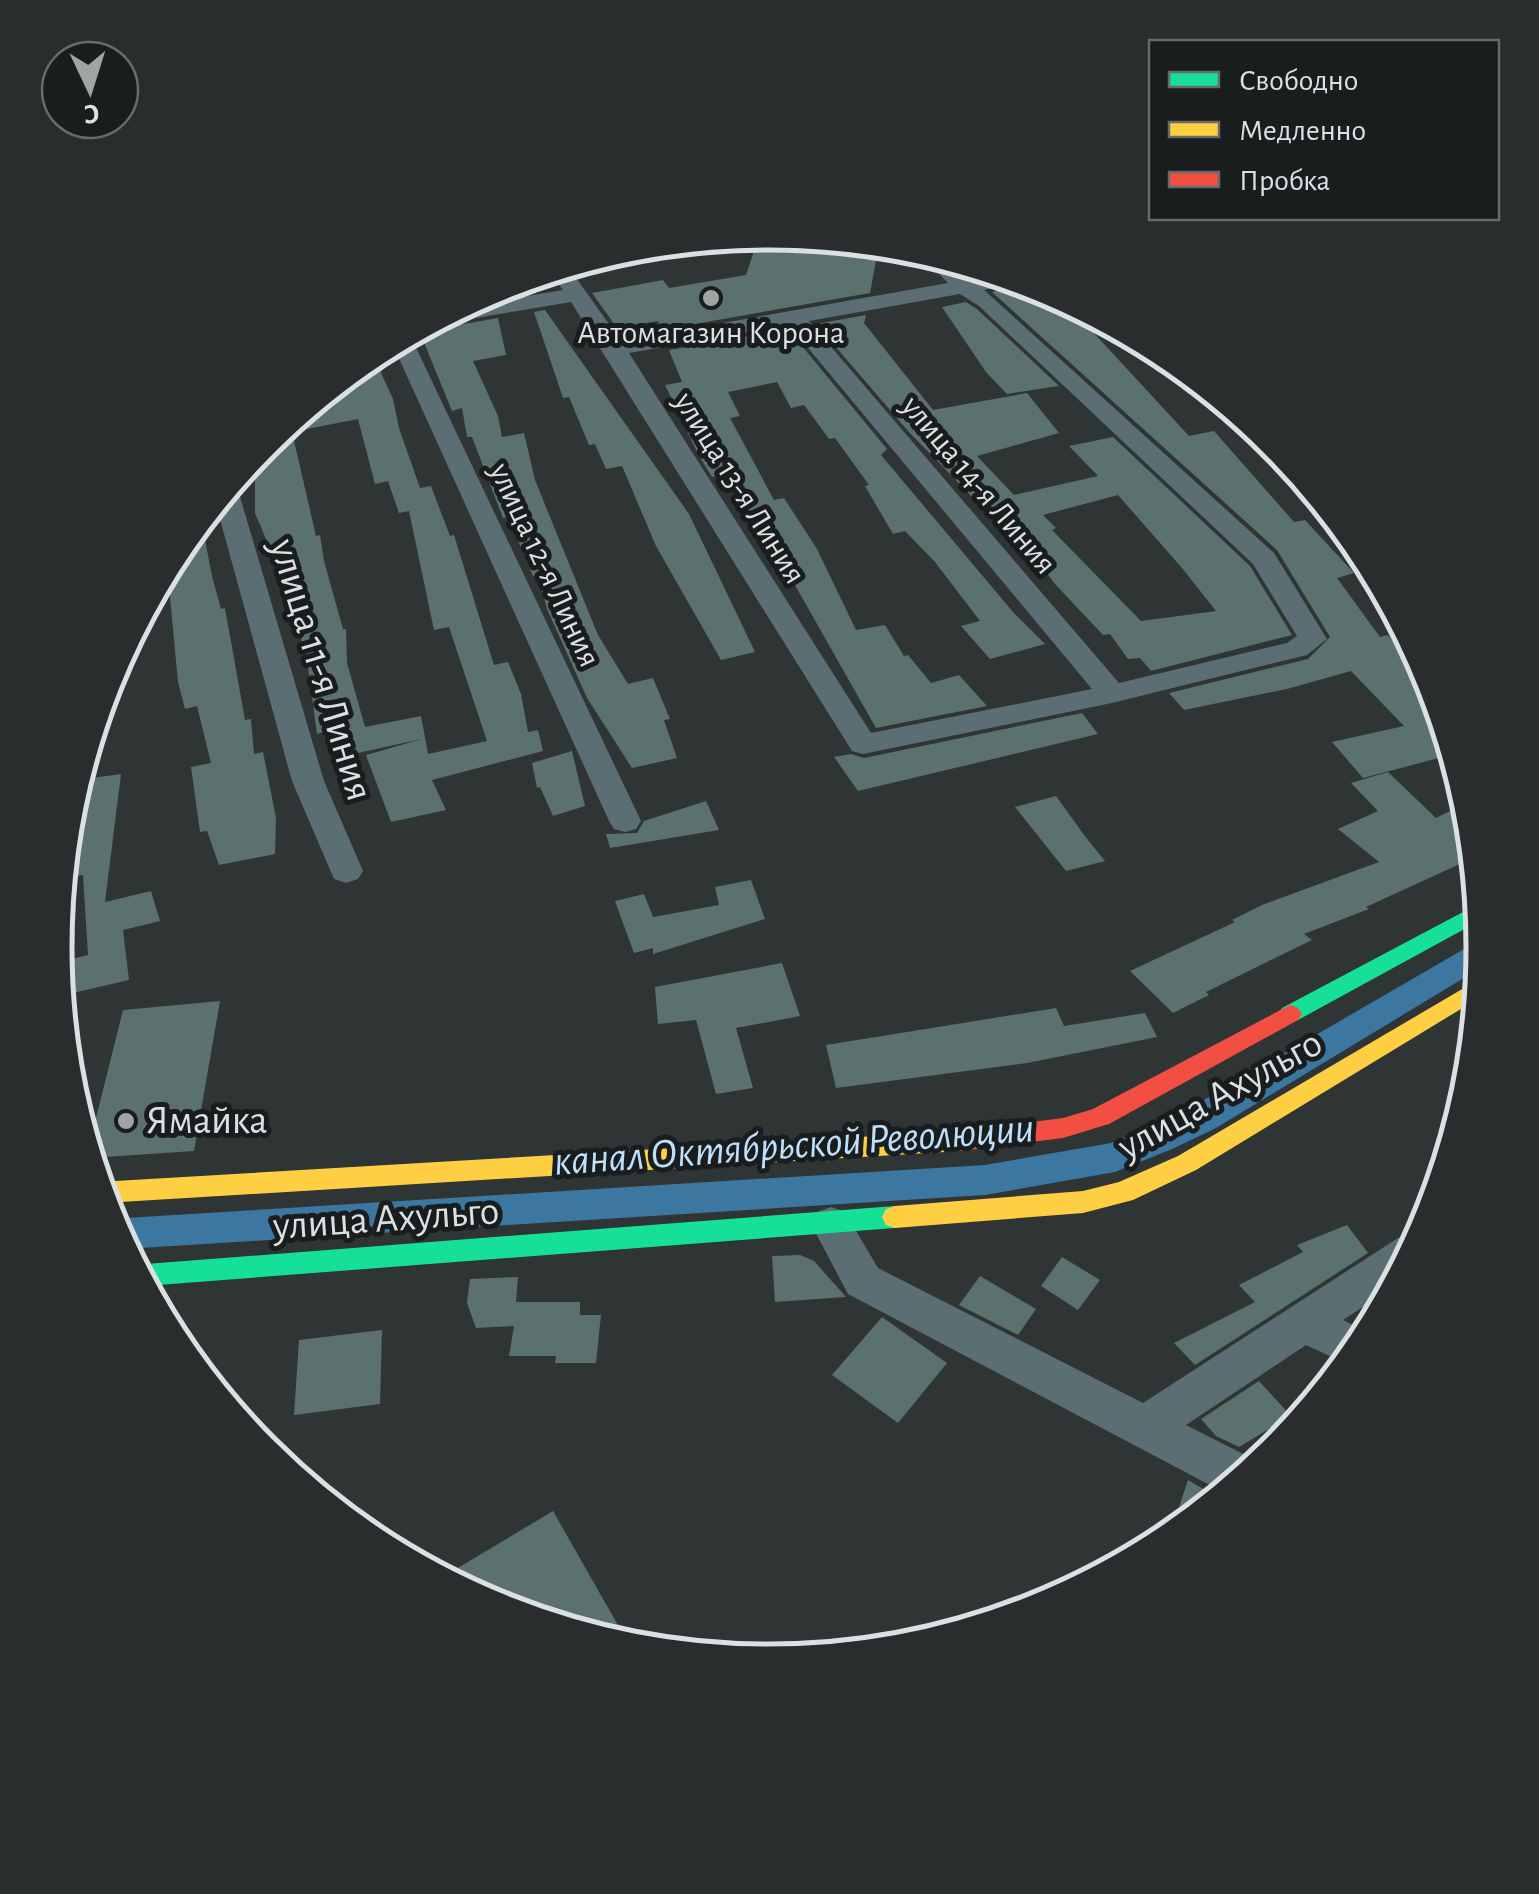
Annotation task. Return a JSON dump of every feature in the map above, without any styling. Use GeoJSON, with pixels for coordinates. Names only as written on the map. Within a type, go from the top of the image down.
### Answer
{"type":"FeatureCollection","features":[{"type":"Feature","properties":{"kind":"main road"},"geometry":{"type":"LineString","coordinates":[[117,1191],[984,1140],[1063,1128],[1132,1102],[1465,920]]}},
{"type":"Feature","properties":{"kind":"main road","name":"улица Ахульго"},"geometry":{"type":"LineString","coordinates":[[154,1274],[1042,1208],[1124,1192],[1188,1164],[1465,995]]}},
{"type":"Feature","properties":{"kind":"street"},"geometry":{"type":"LineString","coordinates":[[951,274],[988,302],[1264,558],[1314,639],[1297,649],[1112,694]]}},
{"type":"Feature","properties":{"kind":"street","name":"улица 13-я Линия"},"geometry":{"type":"LineString","coordinates":[[566,281],[615,349],[864,744],[1112,694]]}},
{"type":"Feature","properties":{"kind":"street"},"geometry":{"type":"LineString","coordinates":[[615,349],[983,284]]}},
{"type":"Feature","properties":{"kind":"street"},"geometry":{"type":"LineString","coordinates":[[490,309],[576,295]]}},
{"type":"Feature","properties":{"kind":"street","name":"улица 14-я Линия"},"geometry":{"type":"LineString","coordinates":[[796,319],[1112,694]]}},
{"type":"Feature","properties":{"kind":"street","name":"улица 12-я Линия"},"geometry":{"type":"LineString","coordinates":[[407,351],[625,821]]}},
{"type":"Feature","properties":{"kind":"street","name":"улица 11-я Линия"},"geometry":{"type":"LineString","coordinates":[[230,507],[308,782],[346,871]]}},
{"type":"Feature","properties":{"kind":"street"},"geometry":{"type":"LineString","coordinates":[[831,1224],[863,1281],[1229,1471]]}},
{"type":"Feature","properties":{"kind":"street"},"geometry":{"type":"LineString","coordinates":[[1145,1427],[1389,1267]]}},
{"type":"Feature","properties":{"kind":"street"},"geometry":{"type":"LineString","coordinates":[[1304,1322],[1343,1342]]}},
{"type":"Feature","properties":{"kind":"building"},"geometry":{"type":"Polygon","coordinates":[[[754,250],[823,252],[876,259],[870,293],[661,330],[658,321],[617,328],[592,293],[663,280],[669,288],[746,275],[754,250]]]}},
{"type":"Feature","properties":{"kind":"building"},"geometry":{"type":"Polygon","coordinates":[[[1001,289],[1096,332],[1093,332],[1189,436],[1214,431],[1294,522],[1305,520],[1354,573],[1337,578],[1380,637],[1388,635],[1400,650],[1440,758],[1363,778],[1332,742],[1404,726],[1351,671],[1184,710],[1169,693],[1308,659],[1330,637],[1277,550],[992,292],[1001,289]]]}},
{"type":"Feature","properties":{"kind":"building"},"geometry":{"type":"Polygon","coordinates":[[[966,302],[1059,386],[1007,394],[986,372],[942,307],[966,302]]]}},
{"type":"Feature","properties":{"kind":"building"},"geometry":{"type":"Polygon","coordinates":[[[545,310],[689,514],[755,652],[721,660],[656,546],[622,466],[606,469],[595,444],[589,445],[569,397],[563,398],[534,312],[545,310]]]}},
{"type":"Feature","properties":{"kind":"building"},"geometry":{"type":"Polygon","coordinates":[[[866,315],[864,323],[933,410],[1027,393],[1059,433],[977,456],[1014,495],[1098,476],[1069,446],[1113,437],[1250,566],[1292,635],[1151,671],[1140,658],[1128,659],[1110,634],[1103,635],[1055,584],[1011,526],[1005,525],[992,508],[985,510],[908,431],[816,324],[866,315]],[[1118,495],[1043,515],[1056,528],[1052,530],[1141,621],[1216,611],[1118,495]]]}},
{"type":"Feature","properties":{"kind":"building"},"geometry":{"type":"Polygon","coordinates":[[[498,318],[506,355],[473,361],[498,416],[502,437],[524,433],[535,480],[598,635],[628,684],[653,678],[670,719],[664,720],[677,758],[632,768],[587,698],[547,609],[538,575],[533,576],[508,517],[503,518],[472,437],[467,437],[462,408],[452,411],[424,342],[454,326],[498,318]]]}},
{"type":"Feature","properties":{"kind":"building"},"geometry":{"type":"Polygon","coordinates":[[[788,329],[887,449],[881,455],[1013,612],[1045,644],[990,659],[961,626],[980,621],[935,562],[905,531],[893,534],[865,486],[869,485],[835,438],[829,439],[804,405],[791,408],[777,382],[728,392],[740,416],[730,418],[774,500],[784,498],[817,549],[856,630],[885,625],[904,656],[908,655],[931,683],[959,675],[987,706],[876,728],[779,557],[775,558],[759,530],[752,532],[725,474],[712,477],[698,454],[665,385],[682,382],[669,350],[788,329]]]}},
{"type":"Feature","properties":{"kind":"building"},"geometry":{"type":"Polygon","coordinates":[[[379,369],[393,399],[420,488],[431,486],[450,536],[454,535],[494,665],[508,662],[521,694],[528,732],[538,730],[543,751],[432,780],[446,810],[391,822],[366,755],[422,739],[344,756],[337,728],[317,734],[306,652],[301,652],[302,625],[292,627],[294,590],[283,592],[277,565],[255,513],[255,479],[294,438],[316,536],[320,535],[324,561],[346,629],[347,663],[365,727],[421,716],[428,754],[487,741],[449,627],[434,630],[409,511],[399,513],[388,481],[375,484],[358,419],[303,430],[379,369]]]}},
{"type":"Feature","properties":{"kind":"building"},"geometry":{"type":"Polygon","coordinates":[[[205,540],[221,609],[225,608],[245,720],[251,719],[254,754],[263,752],[276,818],[275,854],[219,865],[207,831],[200,832],[191,767],[211,763],[197,706],[185,709],[178,682],[170,592],[205,540]]]}},
{"type":"Feature","properties":{"kind":"building"},"geometry":{"type":"Polygon","coordinates":[[[1082,713],[1098,734],[858,791],[834,757],[851,754],[864,758],[1082,713]]]}},
{"type":"Feature","properties":{"kind":"building"},"geometry":{"type":"Polygon","coordinates":[[[572,751],[585,806],[553,816],[540,787],[537,788],[532,763],[572,751]]]}},
{"type":"Feature","properties":{"kind":"building"},"geometry":{"type":"Polygon","coordinates":[[[1388,772],[1436,818],[1453,810],[1462,863],[1366,907],[1369,909],[1304,934],[1312,940],[1206,992],[1209,995],[1173,1013],[1130,971],[1235,922],[1232,920],[1262,905],[1379,862],[1338,829],[1378,811],[1351,783],[1388,772]]]}},
{"type":"Feature","properties":{"kind":"building"},"geometry":{"type":"Polygon","coordinates":[[[121,774],[105,902],[151,891],[160,921],[123,930],[129,980],[74,993],[73,959],[88,955],[83,875],[76,876],[94,778],[121,774]]]}},
{"type":"Feature","properties":{"kind":"building"},"geometry":{"type":"Polygon","coordinates":[[[1056,796],[1105,861],[1066,871],[1015,807],[1056,796]]]}},
{"type":"Feature","properties":{"kind":"building"},"geometry":{"type":"Polygon","coordinates":[[[706,801],[719,830],[610,848],[606,834],[637,833],[644,821],[706,801]]]}},
{"type":"Feature","properties":{"kind":"building"},"geometry":{"type":"Polygon","coordinates":[[[751,880],[765,919],[653,954],[653,948],[634,953],[615,901],[644,894],[653,917],[719,905],[715,887],[751,880]]]}},
{"type":"Feature","properties":{"kind":"building"},"geometry":{"type":"Polygon","coordinates":[[[782,963],[800,1016],[736,1028],[753,1088],[716,1094],[696,1020],[658,1024],[655,987],[782,963]]]}},
{"type":"Feature","properties":{"kind":"building"},"geometry":{"type":"Polygon","coordinates":[[[220,1001],[194,1151],[105,1157],[95,1122],[123,1010],[220,1001]]]}},
{"type":"Feature","properties":{"kind":"building"},"geometry":{"type":"Polygon","coordinates":[[[1056,1008],[1064,1026],[1145,1013],[1157,1037],[1027,1063],[836,1088],[826,1045],[1056,1008]]]}},
{"type":"Feature","properties":{"kind":"building"},"geometry":{"type":"Polygon","coordinates":[[[1347,1225],[1368,1253],[1195,1365],[1174,1343],[1255,1302],[1239,1285],[1303,1252],[1297,1245],[1347,1225]]]}},
{"type":"Feature","properties":{"kind":"building"},"geometry":{"type":"Polygon","coordinates":[[[800,1255],[814,1261],[846,1297],[775,1302],[772,1256],[800,1255]]]}},
{"type":"Feature","properties":{"kind":"building"},"geometry":{"type":"Polygon","coordinates":[[[1062,1257],[1100,1280],[1078,1310],[1041,1286],[1062,1257]]]}},
{"type":"Feature","properties":{"kind":"building"},"geometry":{"type":"Polygon","coordinates":[[[980,1276],[1036,1309],[1018,1335],[959,1305],[980,1276]]]}},
{"type":"Feature","properties":{"kind":"building"},"geometry":{"type":"Polygon","coordinates":[[[518,1277],[516,1302],[580,1302],[580,1315],[601,1315],[596,1363],[555,1363],[556,1356],[509,1356],[514,1326],[476,1328],[467,1303],[470,1279],[518,1277]]]}},
{"type":"Feature","properties":{"kind":"building"},"geometry":{"type":"Polygon","coordinates":[[[882,1317],[947,1363],[898,1423],[832,1375],[882,1317]]]}},
{"type":"Feature","properties":{"kind":"building"},"geometry":{"type":"Polygon","coordinates":[[[382,1330],[380,1404],[294,1415],[299,1340],[382,1330]]]}},
{"type":"Feature","properties":{"kind":"building"},"geometry":{"type":"Polygon","coordinates":[[[1259,1381],[1288,1413],[1277,1424],[1239,1447],[1216,1436],[1201,1419],[1259,1381]]]}},
{"type":"Feature","properties":{"kind":"building"},"geometry":{"type":"Polygon","coordinates":[[[1188,1480],[1206,1490],[1194,1500],[1177,1512],[1188,1480]]]}},
{"type":"Feature","properties":{"kind":"building"},"geometry":{"type":"Polygon","coordinates":[[[553,1511],[619,1627],[545,1607],[456,1569],[553,1511]]]}},
{"type":"Feature","properties":{"kind":"waterway","name":"канал Октябрьской Революции"},"geometry":{"type":"LineString","coordinates":[[134,1232],[985,1180],[1115,1157],[1203,1118],[1466,961]]}},
{"type":"Feature","properties":{"kind":"traffic: fast"},"geometry":{"type":"LineString","coordinates":[[1290,1014],[1465,919]]}},
{"type":"Feature","properties":{"kind":"traffic: fast"},"geometry":{"type":"LineString","coordinates":[[154,1274],[895,1217]]}},
{"type":"Feature","properties":{"kind":"traffic: slow"},"geometry":{"type":"LineString","coordinates":[[895,1217],[1083,1202],[1124,1192],[1187,1163],[1465,995]]}},
{"type":"Feature","properties":{"kind":"traffic: slow"},"geometry":{"type":"LineString","coordinates":[[117,1191],[961,1141]]}},
{"type":"Feature","properties":{"kind":"traffic: jam"},"geometry":{"type":"LineString","coordinates":[[961,1141],[1063,1128],[1100,1117],[1290,1014]]}},
{"type":"Feature","properties":{"kind":"place","name":"Автомагазин Корона"},"geometry":{"type":"Point","coordinates":[711,298]}},
{"type":"Feature","properties":{"kind":"place","name":"Ямайка"},"geometry":{"type":"Point","coordinates":[126,1121]}}]}
